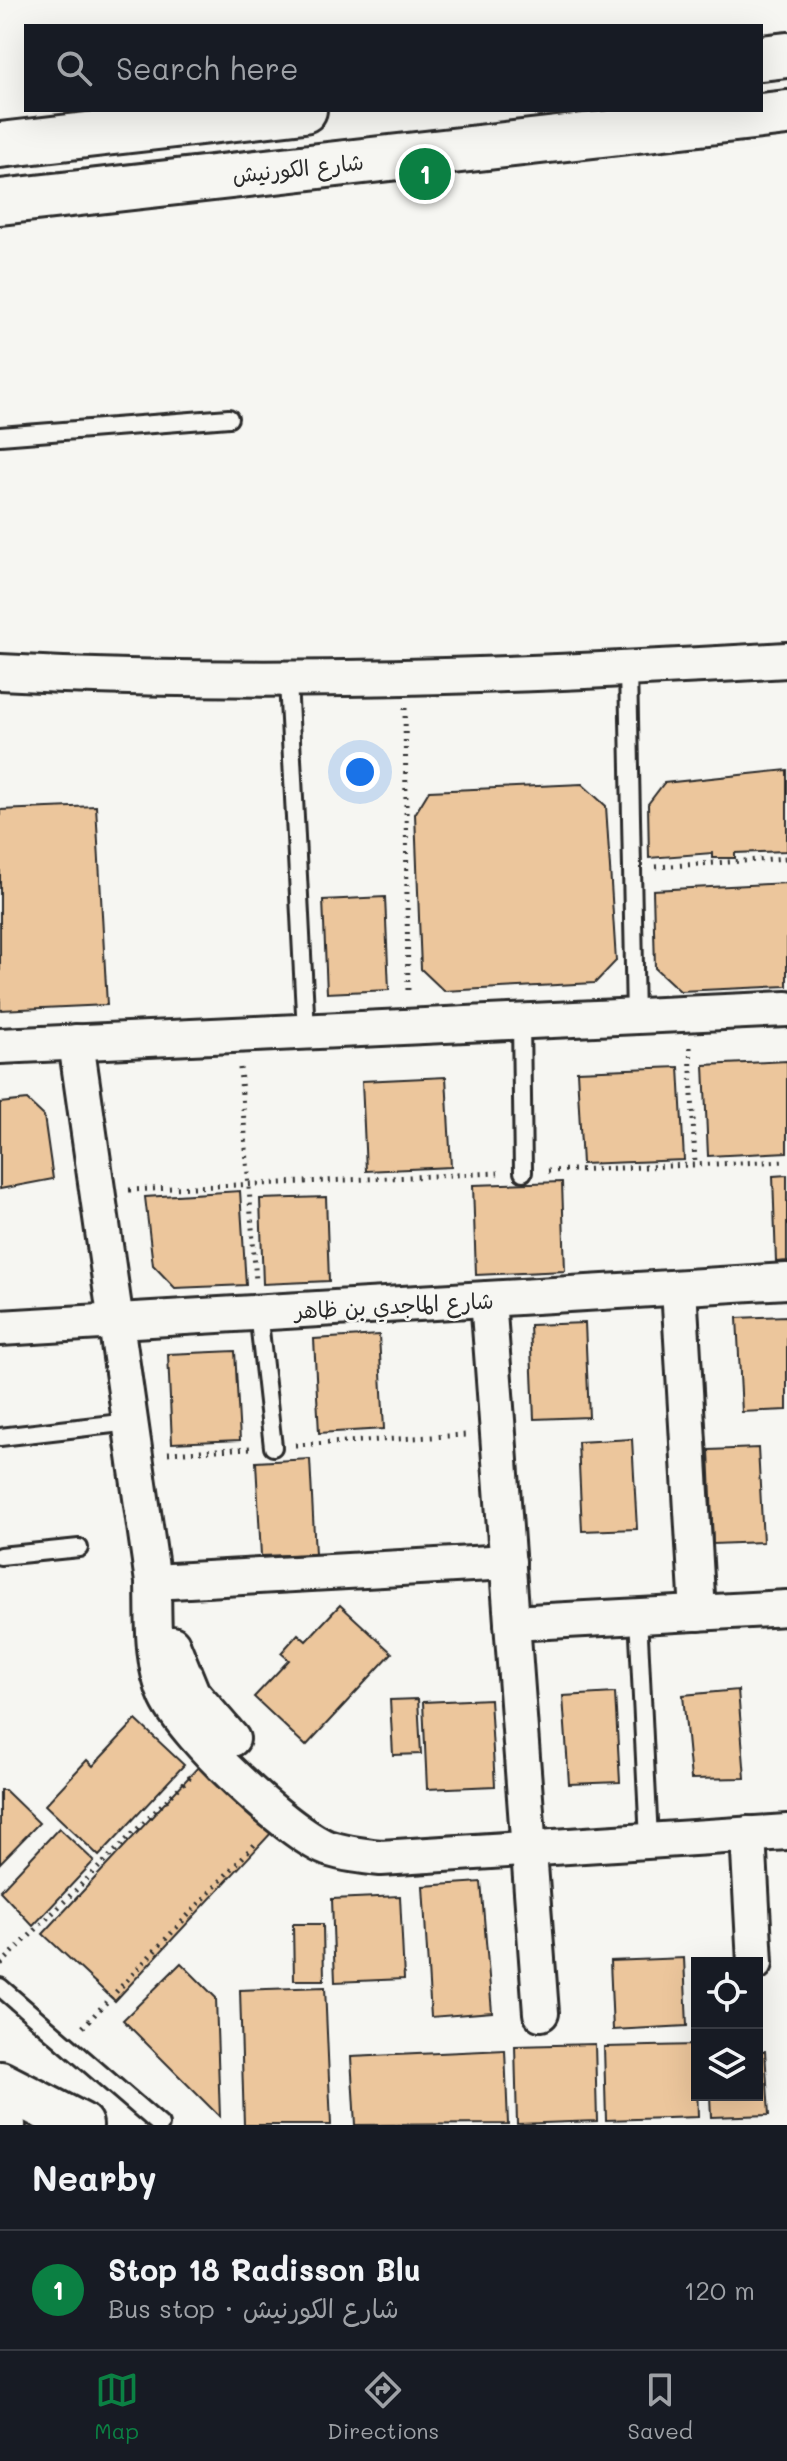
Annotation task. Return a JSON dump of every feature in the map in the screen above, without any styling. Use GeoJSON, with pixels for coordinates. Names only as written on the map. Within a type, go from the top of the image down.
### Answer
{"type":"FeatureCollection","features":[{"type":"Feature","properties":{"kind":"main road"},"geometry":{"type":"LineString","coordinates":[[763,58],[787,55]]}},
{"type":"Feature","properties":{"kind":"main road"},"geometry":{"type":"LineString","coordinates":[[0,145],[287,112]]}},
{"type":"Feature","properties":{"kind":"main road","name":"شارع الكورنيش"},"geometry":{"type":"LineString","coordinates":[[0,202],[787,113]]}},
{"type":"Feature","properties":{"kind":"main road"},"geometry":{"type":"LineString","coordinates":[[0,215],[45,195]]}},
{"type":"Feature","properties":{"kind":"main road"},"geometry":{"type":"LineString","coordinates":[[0,2084],[80,2125]]}},
{"type":"Feature","properties":{"kind":"main road"},"geometry":{"type":"LineString","coordinates":[[0,2114],[3,2125]]}},
{"type":"Feature","properties":{"kind":"street"},"geometry":{"type":"LineString","coordinates":[[0,672],[288,681],[787,660]]}},
{"type":"Feature","properties":{"kind":"street"},"geometry":{"type":"LineString","coordinates":[[0,1046],[787,1009]]}},
{"type":"Feature","properties":{"kind":"street"},"geometry":{"type":"LineString","coordinates":[[76,1042],[153,1582],[156,1653],[164,1687],[180,1719],[233,1761],[335,1826],[380,1841],[453,1852]]}},
{"type":"Feature","properties":{"kind":"street","name":"شارع الماجدي بن ظاهر"},"geometry":{"type":"LineString","coordinates":[[0,1328],[787,1281]]}},
{"type":"Feature","properties":{"kind":"street"},"geometry":{"type":"LineString","coordinates":[[679,1288],[698,1613]]}},
{"type":"Feature","properties":{"kind":"street"},"geometry":{"type":"LineString","coordinates":[[488,1299],[541,2013]]}},
{"type":"Feature","properties":{"kind":"street"},"geometry":{"type":"LineString","coordinates":[[153,1582],[508,1562]]}},
{"type":"Feature","properties":{"kind":"street"},"geometry":{"type":"LineString","coordinates":[[512,1623],[787,1608]]}},
{"type":"Feature","properties":{"kind":"street"},"geometry":{"type":"LineString","coordinates":[[233,1761],[280,1818],[314,1841],[354,1855],[381,1858],[787,1832]]}},
{"type":"Feature","properties":{"kind":"street"},"geometry":{"type":"LineString","coordinates":[[748,1834],[755,1957]]}},
{"type":"Feature","properties":{"kind":"lane"},"geometry":{"type":"LineString","coordinates":[[0,436],[229,418]]}},
{"type":"Feature","properties":{"kind":"lane"},"geometry":{"type":"LineString","coordinates":[[628,669],[635,1017]]}},
{"type":"Feature","properties":{"kind":"lane"},"geometry":{"type":"LineString","coordinates":[[288,681],[306,1032]]}},
{"type":"Feature","properties":{"kind":"lane"},"geometry":{"type":"LineString","coordinates":[[521,1021],[523,1172]]}},
{"type":"Feature","properties":{"kind":"lane"},"geometry":{"type":"LineString","coordinates":[[258,1312],[273,1447]]}},
{"type":"Feature","properties":{"kind":"lane"},"geometry":{"type":"LineString","coordinates":[[0,1437],[132,1439]]}},
{"type":"Feature","properties":{"kind":"lane"},"geometry":{"type":"LineString","coordinates":[[0,1556],[79,1548]]}},
{"type":"Feature","properties":{"kind":"lane"},"geometry":{"type":"LineString","coordinates":[[638,1616],[649,1840]]}},
{"type":"Feature","properties":{"kind":"lane"},"geometry":{"type":"LineString","coordinates":[[0,1987],[160,2125]]}},
{"type":"Feature","properties":{"kind":"path"},"geometry":{"type":"LineString","coordinates":[[405,678],[409,1027]]}},
{"type":"Feature","properties":{"kind":"path"},"geometry":{"type":"LineString","coordinates":[[632,869],[787,858]]}},
{"type":"Feature","properties":{"kind":"path"},"geometry":{"type":"LineString","coordinates":[[689,1014],[695,1165]]}},
{"type":"Feature","properties":{"kind":"path"},"geometry":{"type":"LineString","coordinates":[[238,1035],[258,1312]]}},
{"type":"Feature","properties":{"kind":"path"},"geometry":{"type":"LineString","coordinates":[[97,1191],[787,1161]]}},
{"type":"Feature","properties":{"kind":"path"},"geometry":{"type":"LineString","coordinates":[[132,1439],[273,1447],[498,1433]]}},
{"type":"Feature","properties":{"kind":"path"},"geometry":{"type":"LineString","coordinates":[[0,1964],[233,1761]]}},
{"type":"Feature","properties":{"kind":"path"},"geometry":{"type":"LineString","coordinates":[[67,2044],[280,1818]]}},
{"type":"Feature","properties":{"kind":"building"},"geometry":{"type":"Polygon","coordinates":[[[787,770],[787,851],[735,853],[735,858],[712,858],[712,853],[649,858],[648,804],[664,783],[787,770]]]}},
{"type":"Feature","properties":{"kind":"building"},"geometry":{"type":"Polygon","coordinates":[[[582,784],[606,806],[616,961],[595,983],[444,991],[421,969],[415,814],[429,791],[582,784]]]}},
{"type":"Feature","properties":{"kind":"building"},"geometry":{"type":"Polygon","coordinates":[[[96,806],[107,1005],[0,1010],[0,810],[96,806]]]}},
{"type":"Feature","properties":{"kind":"building"},"geometry":{"type":"Polygon","coordinates":[[[787,883],[787,986],[680,991],[655,968],[653,890],[787,883]]]}},
{"type":"Feature","properties":{"kind":"building"},"geometry":{"type":"Polygon","coordinates":[[[385,897],[389,990],[327,993],[323,900],[385,897]]]}},
{"type":"Feature","properties":{"kind":"building"},"geometry":{"type":"Polygon","coordinates":[[[787,1061],[787,1152],[708,1156],[704,1065],[787,1061]]]}},
{"type":"Feature","properties":{"kind":"building"},"geometry":{"type":"Polygon","coordinates":[[[679,1067],[684,1160],[582,1164],[577,1071],[679,1067]]]}},
{"type":"Feature","properties":{"kind":"building"},"geometry":{"type":"Polygon","coordinates":[[[446,1077],[451,1167],[366,1171],[362,1081],[446,1077]]]}},
{"type":"Feature","properties":{"kind":"building"},"geometry":{"type":"Polygon","coordinates":[[[27,1100],[44,1116],[53,1179],[0,1189],[0,1103],[27,1100]]]}},
{"type":"Feature","properties":{"kind":"building"},"geometry":{"type":"Polygon","coordinates":[[[787,1175],[787,1261],[776,1262],[773,1176],[787,1175]]]}},
{"type":"Feature","properties":{"kind":"building"},"geometry":{"type":"Polygon","coordinates":[[[562,1182],[565,1271],[476,1275],[473,1185],[562,1182]]]}},
{"type":"Feature","properties":{"kind":"building"},"geometry":{"type":"Polygon","coordinates":[[[240,1191],[246,1285],[175,1288],[153,1265],[145,1197],[240,1191]]]}},
{"type":"Feature","properties":{"kind":"building"},"geometry":{"type":"Polygon","coordinates":[[[326,1197],[329,1281],[263,1284],[260,1199],[326,1197]]]}},
{"type":"Feature","properties":{"kind":"building"},"geometry":{"type":"Polygon","coordinates":[[[787,1316],[787,1410],[742,1412],[737,1318],[787,1316]]]}},
{"type":"Feature","properties":{"kind":"building"},"geometry":{"type":"Polygon","coordinates":[[[585,1323],[589,1417],[534,1419],[530,1325],[585,1323]]]}},
{"type":"Feature","properties":{"kind":"building"},"geometry":{"type":"Polygon","coordinates":[[[379,1335],[384,1429],[319,1433],[314,1339],[379,1335]]]}},
{"type":"Feature","properties":{"kind":"building"},"geometry":{"type":"Polygon","coordinates":[[[235,1351],[240,1440],[172,1443],[168,1354],[235,1351]]]}},
{"type":"Feature","properties":{"kind":"building"},"geometry":{"type":"Polygon","coordinates":[[[632,1439],[637,1529],[582,1531],[578,1442],[632,1439]]]}},
{"type":"Feature","properties":{"kind":"building"},"geometry":{"type":"Polygon","coordinates":[[[758,1448],[763,1542],[713,1544],[709,1450],[758,1448]]]}},
{"type":"Feature","properties":{"kind":"building"},"geometry":{"type":"Polygon","coordinates":[[[310,1459],[315,1554],[261,1556],[256,1462],[310,1459]]]}},
{"type":"Feature","properties":{"kind":"building"},"geometry":{"type":"Polygon","coordinates":[[[340,1605],[392,1653],[306,1746],[254,1697],[289,1660],[281,1653],[298,1634],[306,1641],[340,1605]]]}},
{"type":"Feature","properties":{"kind":"building"},"geometry":{"type":"Polygon","coordinates":[[[738,1690],[745,1778],[691,1779],[683,1695],[738,1690]]]}},
{"type":"Feature","properties":{"kind":"building"},"geometry":{"type":"Polygon","coordinates":[[[615,1693],[620,1782],[569,1784],[563,1696],[615,1693]]]}},
{"type":"Feature","properties":{"kind":"building"},"geometry":{"type":"Polygon","coordinates":[[[418,1699],[421,1754],[393,1755],[390,1700],[418,1699]]]}},
{"type":"Feature","properties":{"kind":"building"},"geometry":{"type":"Polygon","coordinates":[[[490,1699],[495,1786],[427,1789],[423,1702],[490,1699]]]}},
{"type":"Feature","properties":{"kind":"building"},"geometry":{"type":"Polygon","coordinates":[[[136,1720],[184,1765],[99,1856],[45,1805],[87,1760],[93,1766],[136,1720]]]}},
{"type":"Feature","properties":{"kind":"building"},"geometry":{"type":"Polygon","coordinates":[[[201,1764],[273,1831],[115,2001],[43,1934],[201,1764]]]}},
{"type":"Feature","properties":{"kind":"building"},"geometry":{"type":"Polygon","coordinates":[[[0,1790],[5,1790],[39,1823],[0,1863],[0,1790]]]}},
{"type":"Feature","properties":{"kind":"building"},"geometry":{"type":"Polygon","coordinates":[[[59,1828],[94,1861],[33,1926],[0,1891],[59,1828]]]}},
{"type":"Feature","properties":{"kind":"building"},"geometry":{"type":"Polygon","coordinates":[[[481,1882],[492,2012],[431,2017],[423,1886],[481,1882]]]}},
{"type":"Feature","properties":{"kind":"building"},"geometry":{"type":"Polygon","coordinates":[[[400,1896],[404,1979],[335,1982],[332,1899],[400,1896]]]}},
{"type":"Feature","properties":{"kind":"building"},"geometry":{"type":"Polygon","coordinates":[[[293,1924],[323,1924],[324,1980],[294,1980],[293,1924]]]}},
{"type":"Feature","properties":{"kind":"building"},"geometry":{"type":"Polygon","coordinates":[[[684,1958],[687,2026],[613,2030],[610,1961],[684,1958]]]}},
{"type":"Feature","properties":{"kind":"building"},"geometry":{"type":"Polygon","coordinates":[[[181,1963],[216,1998],[220,2117],[123,2020],[181,1963]]]}},
{"type":"Feature","properties":{"kind":"building"},"geometry":{"type":"Polygon","coordinates":[[[325,1987],[331,2125],[244,2125],[240,1990],[325,1987]]]}},
{"type":"Feature","properties":{"kind":"building"},"geometry":{"type":"Polygon","coordinates":[[[595,2044],[597,2121],[517,2124],[515,2046],[595,2044]]]}},
{"type":"Feature","properties":{"kind":"building"},"geometry":{"type":"Polygon","coordinates":[[[691,2045],[691,2101],[698,2101],[698,2117],[606,2120],[604,2047],[691,2045]]]}},
{"type":"Feature","properties":{"kind":"building"},"geometry":{"type":"Polygon","coordinates":[[[505,2050],[508,2124],[355,2125],[351,2057],[505,2050]]]}},
{"type":"Feature","properties":{"kind":"building"},"geometry":{"type":"Polygon","coordinates":[[[765,2051],[769,2115],[711,2117],[710,2101],[763,2101],[765,2051]]]}},
{"type":"Feature","properties":{"kind":"place","name":"Stop 18 Radisson Blu"},"geometry":{"type":"Point","coordinates":[425,174]}}]}
